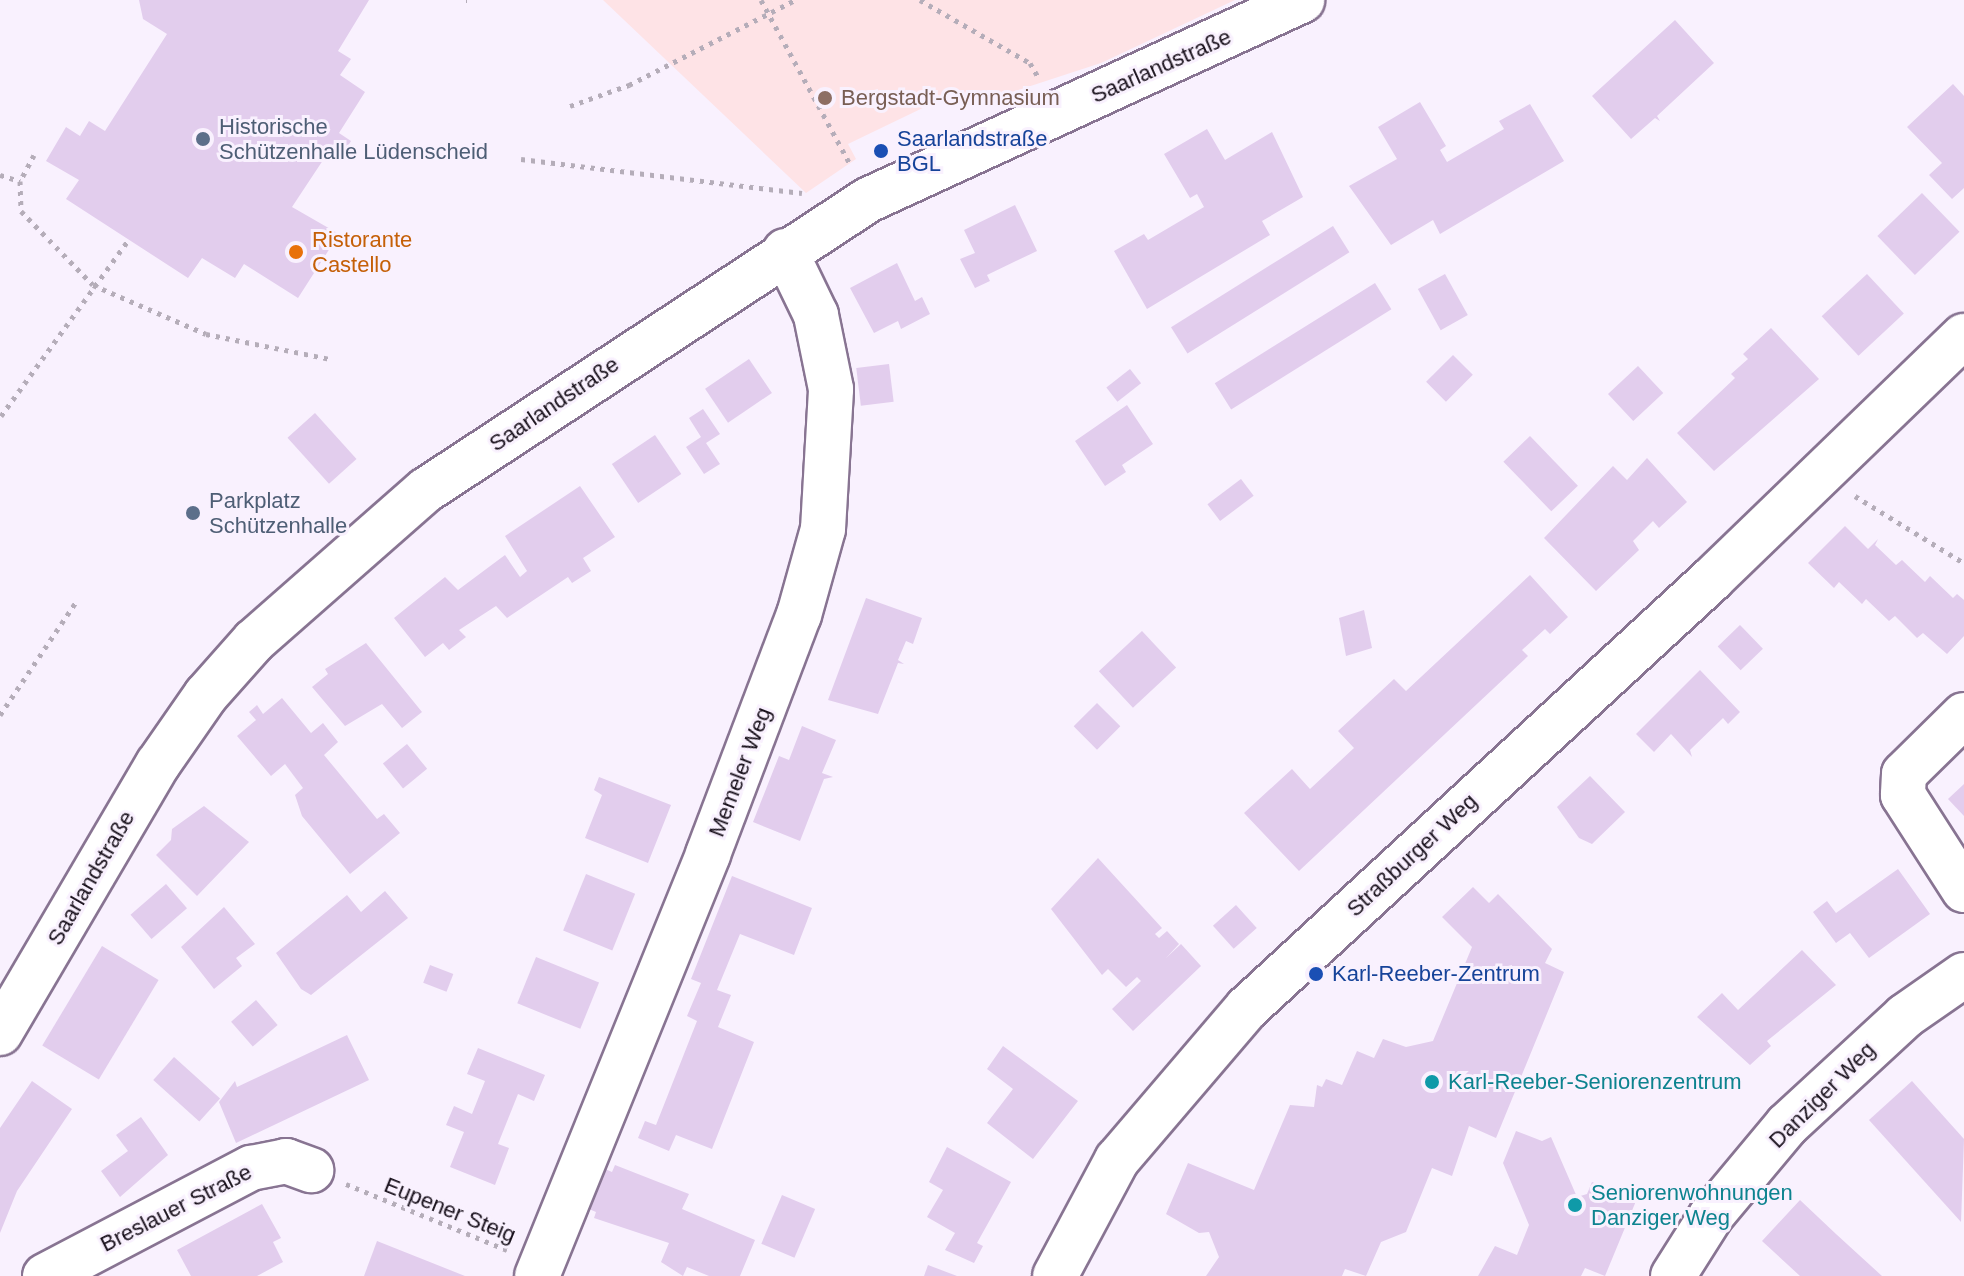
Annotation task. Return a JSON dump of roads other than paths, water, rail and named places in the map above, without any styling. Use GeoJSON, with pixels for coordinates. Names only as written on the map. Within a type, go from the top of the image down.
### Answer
{"type":"FeatureCollection","features":[{"type":"Feature","properties":{"kind":"street","name":"Saarlandstraße"},"geometry":{"type":"LineString","coordinates":[[0,1033],[158,764],[254,641],[426,490],[824,227],[1052,113],[1164,68],[1302,0]]}},
{"type":"Feature","properties":{"kind":"street","name":"Memeler Weg"},"geometry":{"type":"LineString","coordinates":[[540,1270],[719,826],[799,615],[823,529],[831,389],[816,315],[785,251]]}},
{"type":"Feature","properties":{"kind":"street","name":"Straßburger Weg"},"geometry":{"type":"LineString","coordinates":[[1055,1276],[1133,1138],[1247,1008],[1964,336]]}},
{"type":"Feature","properties":{"kind":"street"},"geometry":{"type":"LineString","coordinates":[[1964,715],[1904,774],[1903,795],[1964,890]]}},
{"type":"Feature","properties":{"kind":"street","name":"Danziger Weg"},"geometry":{"type":"LineString","coordinates":[[1673,1276],[1711,1216],[1787,1125],[1905,1016],[1964,975]]}},
{"type":"Feature","properties":{"kind":"street","name":"Breslauer Straße"},"geometry":{"type":"LineString","coordinates":[[45,1276],[251,1168],[286,1161],[311,1170]]}},
{"type":"Feature","properties":{"kind":"place","name":"Bergstadt-Gymnasium"},"geometry":{"type":"Point","coordinates":[825,98]}},
{"type":"Feature","properties":{"kind":"place","name":"Historische Schützenhalle Lüdenscheid"},"geometry":{"type":"Point","coordinates":[203,139]}},
{"type":"Feature","properties":{"kind":"place","name":"Saarlandstraße BGL"},"geometry":{"type":"Point","coordinates":[881,151]}},
{"type":"Feature","properties":{"kind":"place","name":"Ristorante Castello"},"geometry":{"type":"Point","coordinates":[296,252]}},
{"type":"Feature","properties":{"kind":"place","name":"Parkplatz Schützenhalle"},"geometry":{"type":"Point","coordinates":[193,513]}},
{"type":"Feature","properties":{"kind":"place","name":"Karl-Reeber-Zentrum"},"geometry":{"type":"Point","coordinates":[1316,974]}},
{"type":"Feature","properties":{"kind":"place","name":"Karl-Reeber-Seniorenzentrum"},"geometry":{"type":"Point","coordinates":[1432,1082]}},
{"type":"Feature","properties":{"kind":"place","name":"Seniorenwohnungen Danziger Weg"},"geometry":{"type":"Point","coordinates":[1575,1205]}}]}
